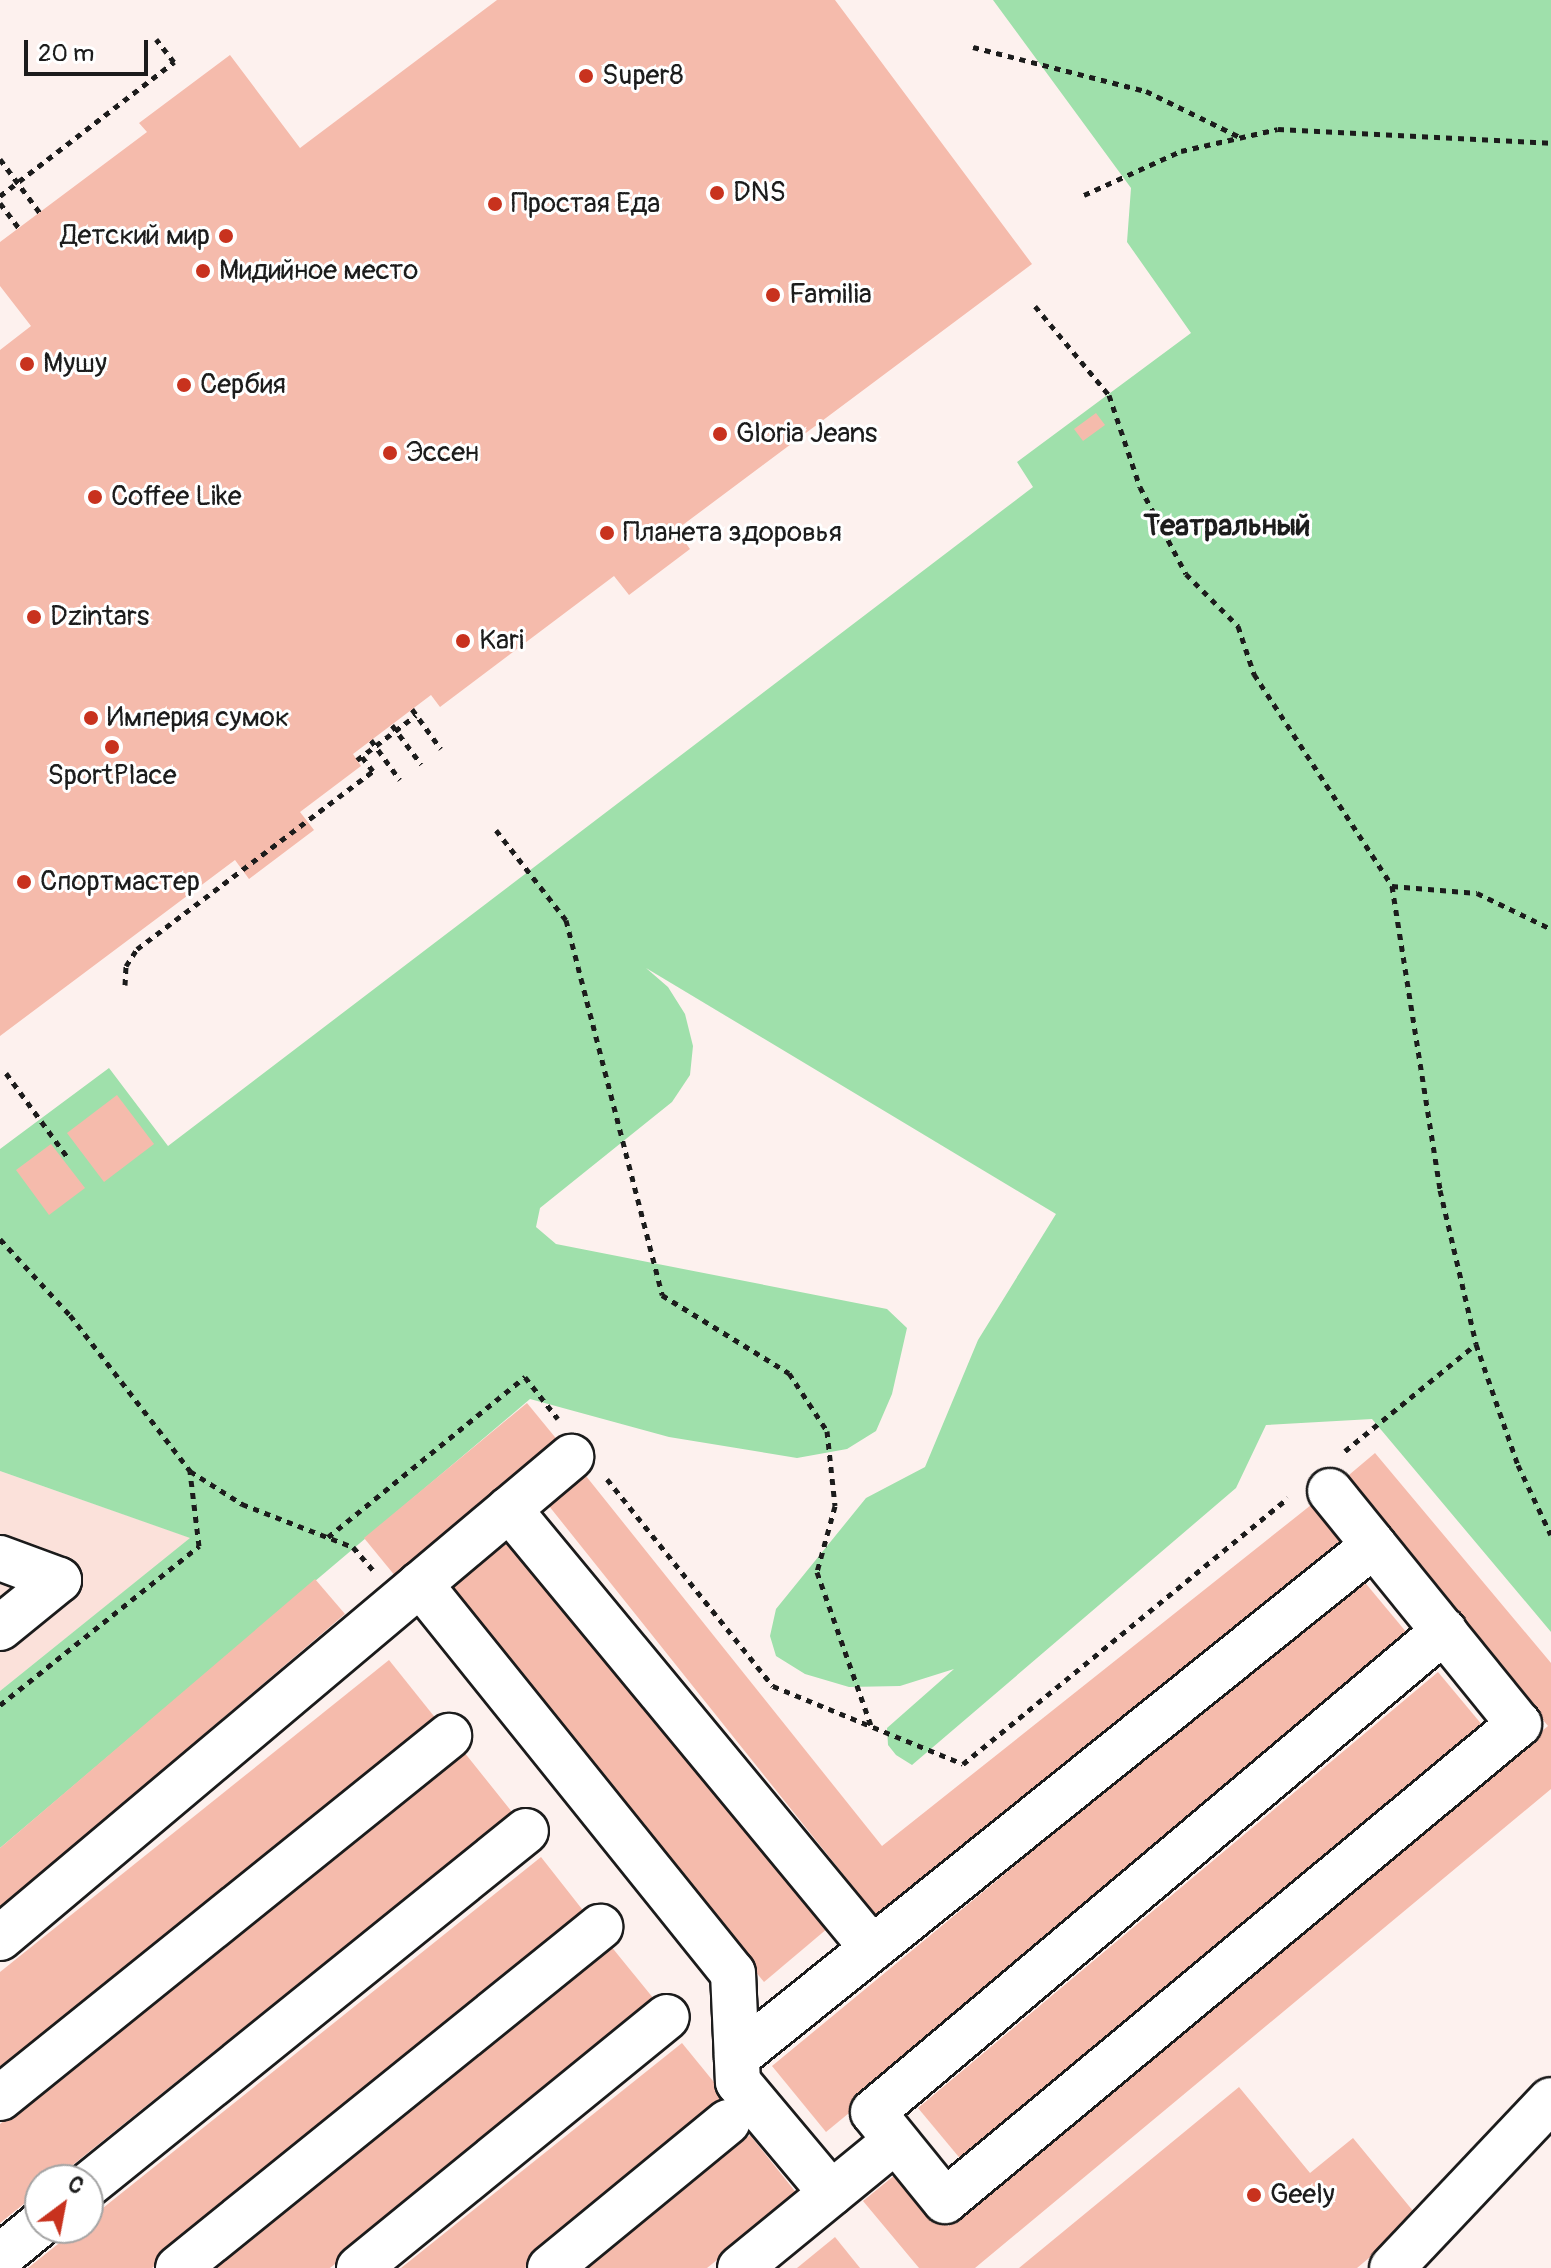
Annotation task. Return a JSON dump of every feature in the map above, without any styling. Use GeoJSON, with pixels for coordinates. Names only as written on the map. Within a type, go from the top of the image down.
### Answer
{"type":"FeatureCollection","features":[{"type":"Feature","properties":{"kind":"lane"},"geometry":{"type":"LineString","coordinates":[[0,1938],[509,1509],[580,1453]]}},
{"type":"Feature","properties":{"kind":"lane"},"geometry":{"type":"LineString","coordinates":[[1321,1480],[1444,1631],[1519,1724],[945,2201],[873,2112],[1444,1631]]}},
{"type":"Feature","properties":{"kind":"lane"},"geometry":{"type":"LineString","coordinates":[[509,1509],[872,1948]]}},
{"type":"Feature","properties":{"kind":"lane"},"geometry":{"type":"LineString","coordinates":[[737,2057],[1374,1545]]}},
{"type":"Feature","properties":{"kind":"lane"},"geometry":{"type":"LineString","coordinates":[[0,1558],[59,1580],[0,1628]]}},
{"type":"Feature","properties":{"kind":"lane"},"geometry":{"type":"LineString","coordinates":[[410,1593],[733,1973],[738,2082],[831,2193]]}},
{"type":"Feature","properties":{"kind":"lane"},"geometry":{"type":"LineString","coordinates":[[0,2098],[449,1736]]}},
{"type":"Feature","properties":{"kind":"lane"},"geometry":{"type":"LineString","coordinates":[[104,2172],[526,1831]]}},
{"type":"Feature","properties":{"kind":"lane"},"geometry":{"type":"LineString","coordinates":[[178,2268],[600,1927]]}},
{"type":"Feature","properties":{"kind":"lane"},"geometry":{"type":"LineString","coordinates":[[359,2268],[667,2017]]}},
{"type":"Feature","properties":{"kind":"lane"},"geometry":{"type":"LineString","coordinates":[[1392,2268],[1551,2100]]}},
{"type":"Feature","properties":{"kind":"lane"},"geometry":{"type":"LineString","coordinates":[[550,2268],[728,2122]]}},
{"type":"Feature","properties":{"kind":"lane"},"geometry":{"type":"LineString","coordinates":[[740,2268],[895,2141]]}},
{"type":"Feature","properties":{"kind":"lane"},"geometry":{"type":"LineString","coordinates":[[0,2257],[24,2237]]}},
{"type":"Feature","properties":{"kind":"path"},"geometry":{"type":"LineString","coordinates":[[0,196],[174,62],[156,39]]}},
{"type":"Feature","properties":{"kind":"path"},"geometry":{"type":"LineString","coordinates":[[973,47],[1146,91],[1240,138]]}},
{"type":"Feature","properties":{"kind":"path"},"geometry":{"type":"LineString","coordinates":[[1084,195],[1181,151],[1278,129],[1551,143]]}},
{"type":"Feature","properties":{"kind":"path"},"geometry":{"type":"LineString","coordinates":[[0,159],[40,213]]}},
{"type":"Feature","properties":{"kind":"path"},"geometry":{"type":"LineString","coordinates":[[0,203],[19,228]]}},
{"type":"Feature","properties":{"kind":"path"},"geometry":{"type":"LineString","coordinates":[[1035,306],[1109,395],[1140,487],[1186,574],[1238,626],[1254,674],[1392,886],[1440,1190],[1476,1344],[1518,1465],[1551,1535]]}},
{"type":"Feature","properties":{"kind":"path"},"geometry":{"type":"LineString","coordinates":[[125,985],[126,966],[137,949],[373,771],[359,758],[396,731],[414,712],[441,749]]}},
{"type":"Feature","properties":{"kind":"path"},"geometry":{"type":"LineString","coordinates":[[392,725],[421,764]]}},
{"type":"Feature","properties":{"kind":"path"},"geometry":{"type":"LineString","coordinates":[[371,740],[400,780]]}},
{"type":"Feature","properties":{"kind":"path"},"geometry":{"type":"LineString","coordinates":[[496,830],[566,920],[662,1295],[789,1373],[827,1431],[835,1506],[817,1572],[871,1726]]}},
{"type":"Feature","properties":{"kind":"path"},"geometry":{"type":"LineString","coordinates":[[1392,886],[1477,893],[1551,929]]}},
{"type":"Feature","properties":{"kind":"path"},"geometry":{"type":"LineString","coordinates":[[6,1073],[68,1158]]}},
{"type":"Feature","properties":{"kind":"path"},"geometry":{"type":"LineString","coordinates":[[0,1239],[70,1315],[190,1471],[242,1504],[353,1547],[410,1593]]}},
{"type":"Feature","properties":{"kind":"path"},"geometry":{"type":"LineString","coordinates":[[328,1537],[525,1377],[580,1453],[773,1686],[963,1764],[1321,1480],[1476,1344]]}},
{"type":"Feature","properties":{"kind":"path"},"geometry":{"type":"LineString","coordinates":[[0,1705],[199,1546],[190,1471]]}},
{"type":"Feature","properties":{"kind":"shaded area"},"geometry":{"type":"Polygon","coordinates":[[[0,1471],[191,1538],[0,1691],[0,1471]]]}},
{"type":"Feature","properties":{"kind":"green space"},"geometry":{"type":"Polygon","coordinates":[[[993,0],[1551,0],[1551,1632],[1372,1419],[1266,1425],[1236,1488],[912,1765],[896,1755],[888,1745],[887,1728],[954,1669],[900,1686],[849,1687],[805,1674],[776,1656],[770,1636],[776,1609],[866,1498],[925,1467],[978,1340],[1056,1214],[646,968],[668,987],[685,1014],[693,1046],[690,1075],[672,1102],[540,1208],[536,1227],[556,1244],[887,1309],[907,1328],[892,1394],[876,1431],[847,1449],[797,1458],[669,1437],[530,1399],[0,1848],[0,1691],[190,1538],[0,1471],[0,1149],[109,1068],[168,1146],[1033,487],[1017,462],[1191,333],[1127,242],[1131,188],[993,0]]]}},
{"type":"Feature","properties":{"kind":"building","name":"Эссен"},"geometry":{"type":"Polygon","coordinates":[[[497,0],[835,0],[1032,264],[676,530],[690,549],[629,595],[614,576],[440,707],[431,695],[353,754],[361,766],[300,812],[314,830],[249,879],[235,860],[0,1036],[0,350],[31,326],[0,286],[0,242],[147,132],[139,123],[230,55],[300,148],[497,0]]]}},
{"type":"Feature","properties":{"kind":"building"},"geometry":{"type":"Polygon","coordinates":[[[1096,413],[1105,425],[1083,441],[1074,429],[1096,413]]]}},
{"type":"Feature","properties":{"kind":"building"},"geometry":{"type":"Polygon","coordinates":[[[117,1095],[154,1144],[104,1182],[67,1133],[117,1095]]]}},
{"type":"Feature","properties":{"kind":"building"},"geometry":{"type":"Polygon","coordinates":[[[51,1144],[85,1188],[49,1215],[16,1170],[51,1144]]]}},
{"type":"Feature","properties":{"kind":"building"},"geometry":{"type":"Polygon","coordinates":[[[527,1403],[559,1442],[396,1577],[364,1538],[527,1403]]]}},
{"type":"Feature","properties":{"kind":"building"},"geometry":{"type":"Polygon","coordinates":[[[1375,1453],[1551,1663],[1551,1789],[975,2268],[919,2268],[863,2201],[901,2170],[948,2226],[1548,1726],[1343,1480],[1375,1453]]]}},
{"type":"Feature","properties":{"kind":"building"},"geometry":{"type":"Polygon","coordinates":[[[586,1476],[882,1846],[1311,1505],[1344,1546],[878,1918],[549,1506],[586,1476]]]}},
{"type":"Feature","properties":{"kind":"building"},"geometry":{"type":"Polygon","coordinates":[[[506,1538],[828,1928],[764,1982],[442,1590],[506,1538]]]}},
{"type":"Feature","properties":{"kind":"building"},"geometry":{"type":"Polygon","coordinates":[[[315,1579],[345,1614],[0,1908],[0,1848],[315,1579]]]}},
{"type":"Feature","properties":{"kind":"building"},"geometry":{"type":"Polygon","coordinates":[[[1362,1579],[1417,1645],[826,2132],[772,2066],[1362,1579]]]}},
{"type":"Feature","properties":{"kind":"building"},"geometry":{"type":"Polygon","coordinates":[[[389,1660],[437,1720],[0,2071],[0,1972],[389,1660]]]}},
{"type":"Feature","properties":{"kind":"building"},"geometry":{"type":"Polygon","coordinates":[[[1438,1672],[1488,1732],[968,2168],[918,2108],[1438,1672]]]}},
{"type":"Feature","properties":{"kind":"building"},"geometry":{"type":"Polygon","coordinates":[[[464,1752],[512,1812],[74,2164],[24,2164],[24,2204],[0,2223],[0,2124],[464,1752]]]}},
{"type":"Feature","properties":{"kind":"building"},"geometry":{"type":"Polygon","coordinates":[[[541,1857],[589,1918],[152,2268],[28,2268],[58,2244],[104,2244],[104,2207],[541,1857]]]}},
{"type":"Feature","properties":{"kind":"building"},"geometry":{"type":"Polygon","coordinates":[[[610,1945],[658,2004],[330,2268],[206,2268],[610,1945]]]}},
{"type":"Feature","properties":{"kind":"building"},"geometry":{"type":"Polygon","coordinates":[[[682,2043],[731,2103],[525,2268],[401,2268],[682,2043]]]}},
{"type":"Feature","properties":{"kind":"building","name":"Geely"},"geometry":{"type":"Polygon","coordinates":[[[1239,2087],[1310,2173],[1353,2138],[1418,2217],[1357,2268],[1019,2268],[1239,2087]]]}},
{"type":"Feature","properties":{"kind":"building"},"geometry":{"type":"Polygon","coordinates":[[[750,2135],[798,2195],[707,2268],[584,2268],[750,2135]]]}},
{"type":"Feature","properties":{"kind":"building"},"geometry":{"type":"Polygon","coordinates":[[[835,2237],[860,2268],[797,2268],[835,2237]]]}},
{"type":"Feature","properties":{"kind":"place","name":"Super8"},"geometry":{"type":"Point","coordinates":[586,76]}},
{"type":"Feature","properties":{"kind":"place","name":"DNS"},"geometry":{"type":"Point","coordinates":[717,193]}},
{"type":"Feature","properties":{"kind":"place","name":"Простая Еда"},"geometry":{"type":"Point","coordinates":[495,204]}},
{"type":"Feature","properties":{"kind":"place","name":"Детский мир"},"geometry":{"type":"Point","coordinates":[226,236]}},
{"type":"Feature","properties":{"kind":"place","name":"Мидийное место"},"geometry":{"type":"Point","coordinates":[203,271]}},
{"type":"Feature","properties":{"kind":"place","name":"Familia"},"geometry":{"type":"Point","coordinates":[773,295]}},
{"type":"Feature","properties":{"kind":"place","name":"Мушу"},"geometry":{"type":"Point","coordinates":[27,364]}},
{"type":"Feature","properties":{"kind":"place","name":"Сербия"},"geometry":{"type":"Point","coordinates":[184,385]}},
{"type":"Feature","properties":{"kind":"place","name":"Gloria Jeans"},"geometry":{"type":"Point","coordinates":[720,434]}},
{"type":"Feature","properties":{"kind":"place","name":"Эссен"},"geometry":{"type":"Point","coordinates":[390,453]}},
{"type":"Feature","properties":{"kind":"place","name":"Coffee Like"},"geometry":{"type":"Point","coordinates":[95,497]}},
{"type":"Feature","properties":{"kind":"place","name":"Планета здоровья"},"geometry":{"type":"Point","coordinates":[607,533]}},
{"type":"Feature","properties":{"kind":"place","name":"Dzintars"},"geometry":{"type":"Point","coordinates":[34,617]}},
{"type":"Feature","properties":{"kind":"place","name":"Kari"},"geometry":{"type":"Point","coordinates":[463,641]}},
{"type":"Feature","properties":{"kind":"place","name":"Империя сумок"},"geometry":{"type":"Point","coordinates":[91,718]}},
{"type":"Feature","properties":{"kind":"place","name":"SportPlace"},"geometry":{"type":"Point","coordinates":[112,747]}},
{"type":"Feature","properties":{"kind":"place","name":"Спортмастер"},"geometry":{"type":"Point","coordinates":[24,882]}},
{"type":"Feature","properties":{"kind":"place","name":"Geely"},"geometry":{"type":"Point","coordinates":[1254,2195]}},
{"type":"Feature","properties":{"kind":"district","name":"Театральный"},"geometry":{"type":"Point","coordinates":[1227,526]}}]}
